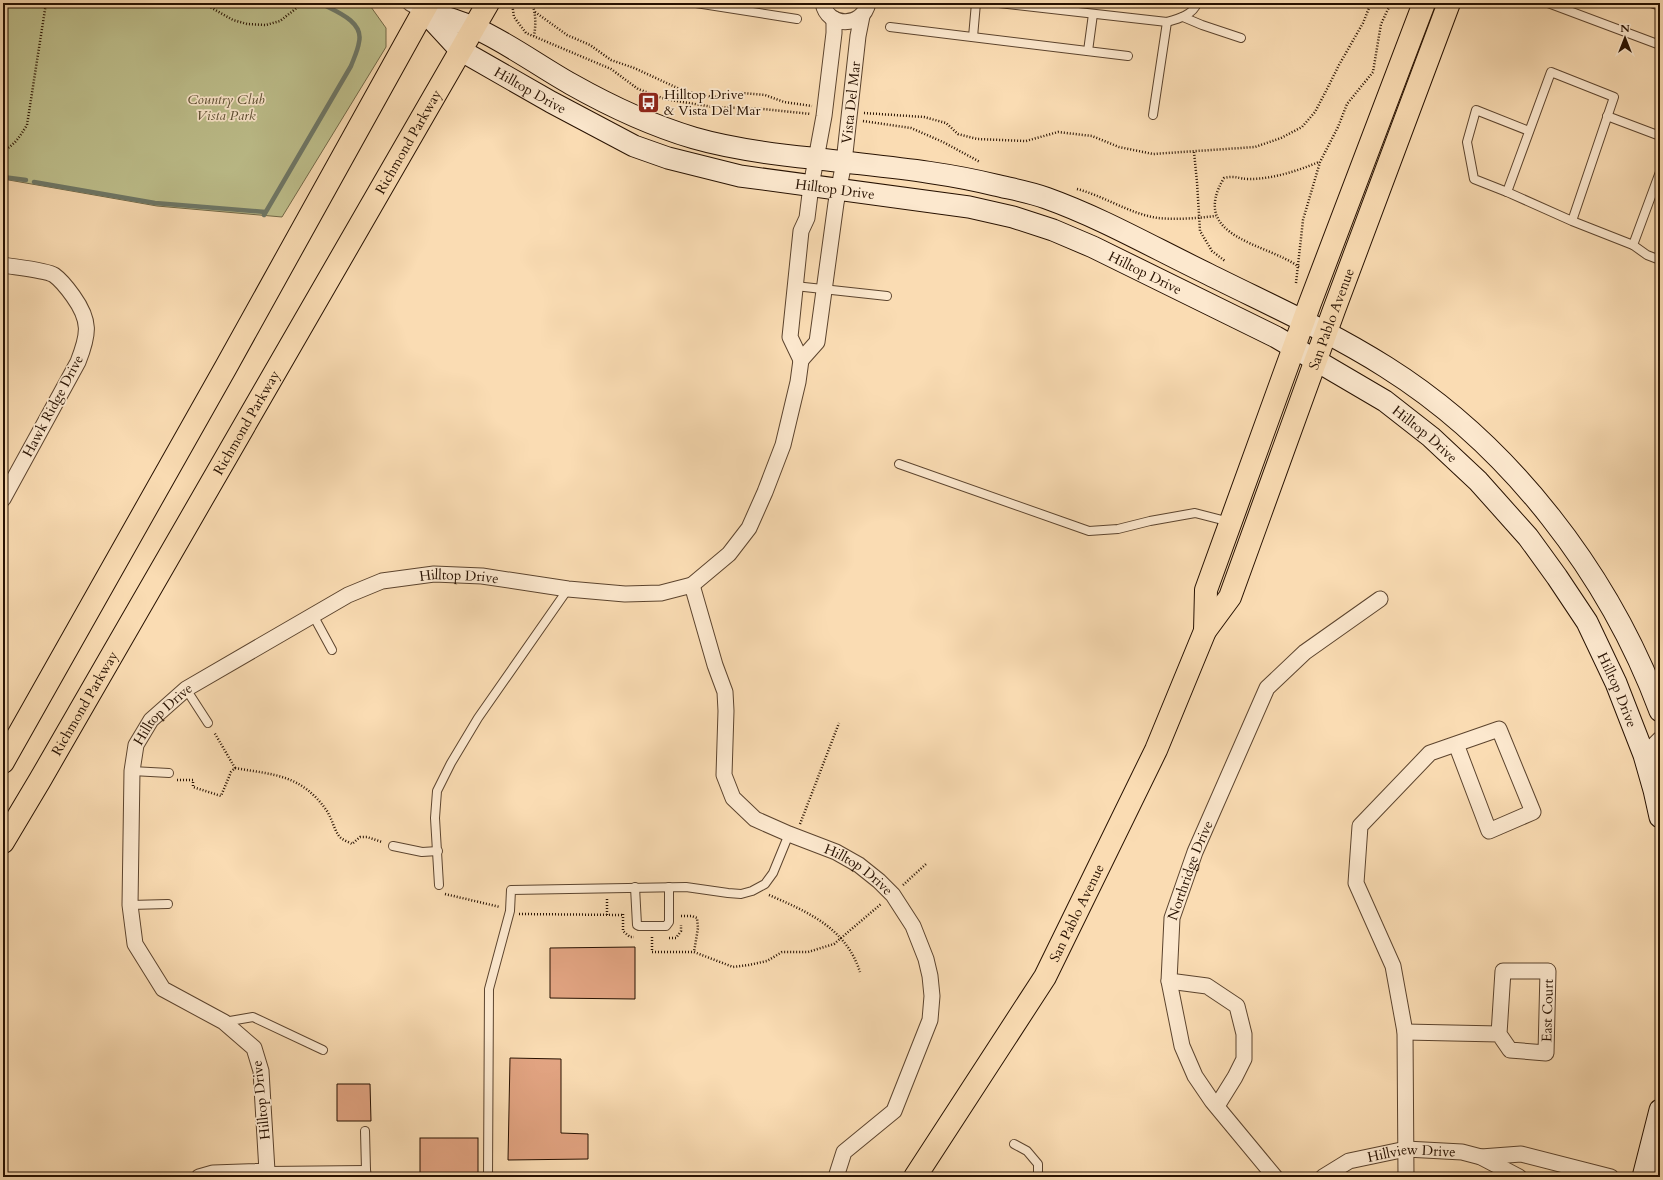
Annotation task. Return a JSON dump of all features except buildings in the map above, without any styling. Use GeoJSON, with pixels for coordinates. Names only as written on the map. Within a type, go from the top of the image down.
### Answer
{"type":"FeatureCollection","features":[{"type":"Feature","properties":{"kind":"main road","name":"Richmond Parkway"},"geometry":{"type":"LineString","coordinates":[[3,842],[488,3]]}},
{"type":"Feature","properties":{"kind":"main road","name":"San Pablo Avenue"},"geometry":{"type":"LineString","coordinates":[[1205,631],[1206,590],[1304,320],[1424,3]]}},
{"type":"Feature","properties":{"kind":"main road","name":"San Pablo Avenue"},"geometry":{"type":"LineString","coordinates":[[915,1177],[1045,977],[1156,750],[1205,631],[1230,597],[1316,360],[1449,3]]}},
{"type":"Feature","properties":{"kind":"main road","name":"Hilltop Drive"},"geometry":{"type":"LineString","coordinates":[[421,6],[474,27],[604,102],[634,117],[661,127],[699,140],[731,148],[943,175],[991,183],[1040,196],[1097,219],[1260,300],[1304,320],[1327,333],[1384,366],[1414,386],[1453,416],[1526,488],[1559,528],[1584,563],[1616,613],[1660,711]]}},
{"type":"Feature","properties":{"kind":"main road","name":"Hilltop Drive"},"geometry":{"type":"LineString","coordinates":[[421,6],[460,50],[551,102],[634,146],[668,158],[740,176],[970,207],[1013,217],[1053,230],[1092,247],[1294,347],[1385,402],[1431,437],[1478,481],[1528,537],[1557,577],[1586,622],[1652,755],[1654,790],[1660,816]]}},
{"type":"Feature","properties":{"kind":"main road"},"geometry":{"type":"LineString","coordinates":[[3,762],[226,367],[421,6]]}},
{"type":"Feature","properties":{"kind":"main road"},"geometry":{"type":"LineString","coordinates":[[1643,1177],[1660,1110]]}},
{"type":"Feature","properties":{"kind":"street"},"geometry":{"type":"LineString","coordinates":[[823,3],[827,14],[834,19],[843,22],[854,21],[865,9]]}},
{"type":"Feature","properties":{"kind":"street","name":"Vista Del Mar"},"geometry":{"type":"LineString","coordinates":[[834,19],[834,33],[825,112],[811,186],[807,218],[801,231],[790,337],[801,360],[817,342],[844,162],[849,111],[865,9]]}},
{"type":"Feature","properties":{"kind":"street","name":"Hawk Ridge Drive"},"geometry":{"type":"LineString","coordinates":[[3,265],[54,275],[70,291],[82,308],[87,325],[85,343],[78,362],[3,499]]}},
{"type":"Feature","properties":{"kind":"street","name":"Hilltop Drive"},"geometry":{"type":"LineString","coordinates":[[267,1171],[261,1071],[254,1048],[224,1022],[163,989],[135,944],[130,904],[132,771],[136,745],[151,720],[186,689],[348,595],[382,581],[434,574],[482,576],[568,589],[625,594],[662,593],[692,585],[729,554],[749,528],[783,445],[798,382],[801,360]]}},
{"type":"Feature","properties":{"kind":"street","name":"Hilltop Drive"},"geometry":{"type":"LineString","coordinates":[[692,585],[715,665],[725,692],[726,711],[724,775],[733,798],[755,819],[836,852],[859,865],[892,895],[913,926],[926,959],[930,976],[932,996],[930,1020],[894,1111],[844,1152],[836,1177]]}},
{"type":"Feature","properties":{"kind":"street","name":"Northridge Drive"},"geometry":{"type":"LineString","coordinates":[[1275,1177],[1217,1106],[1195,1076],[1182,1046],[1169,981],[1172,918],[1195,852],[1266,688],[1305,652],[1380,599]]}},
{"type":"Feature","properties":{"kind":"street"},"geometry":{"type":"LineString","coordinates":[[1406,1177],[1405,1032],[1393,966],[1356,883],[1360,826],[1430,753],[1499,729],[1533,812],[1489,831],[1456,744]]}},
{"type":"Feature","properties":{"kind":"street"},"geometry":{"type":"LineString","coordinates":[[1652,755],[1660,739]]}},
{"type":"Feature","properties":{"kind":"street","name":"East Court"},"geometry":{"type":"LineString","coordinates":[[1504,972],[1548,972],[1546,1053],[1510,1050],[1499,1034],[1504,972]]}},
{"type":"Feature","properties":{"kind":"street"},"geometry":{"type":"LineString","coordinates":[[1169,981],[1207,986],[1237,1006],[1244,1034],[1244,1059],[1236,1077],[1217,1106]]}},
{"type":"Feature","properties":{"kind":"street"},"geometry":{"type":"LineString","coordinates":[[1405,1032],[1499,1034]]}},
{"type":"Feature","properties":{"kind":"street","name":"Hillview Drive"},"geometry":{"type":"LineString","coordinates":[[1323,1177],[1349,1161],[1406,1149],[1462,1152],[1481,1157],[1519,1177]]}},
{"type":"Feature","properties":{"kind":"street","name":"Hillview Drive"},"geometry":{"type":"LineString","coordinates":[[1481,1157],[1521,1154],[1610,1177]]}},
{"type":"Feature","properties":{"kind":"street"},"geometry":{"type":"LineString","coordinates":[[199,1177],[213,1173],[267,1171]]}},
{"type":"Feature","properties":{"kind":"lane"},"geometry":{"type":"LineString","coordinates":[[696,3],[797,19]]}},
{"type":"Feature","properties":{"kind":"lane"},"geometry":{"type":"LineString","coordinates":[[972,37],[976,3]]}},
{"type":"Feature","properties":{"kind":"lane"},"geometry":{"type":"LineString","coordinates":[[999,3],[1167,22],[1183,17],[1196,7],[1197,3]]}},
{"type":"Feature","properties":{"kind":"lane"},"geometry":{"type":"LineString","coordinates":[[1548,3],[1660,44]]}},
{"type":"Feature","properties":{"kind":"lane"},"geometry":{"type":"LineString","coordinates":[[1651,3],[1660,6]]}},
{"type":"Feature","properties":{"kind":"lane"},"geometry":{"type":"LineString","coordinates":[[1088,51],[1093,14]]}},
{"type":"Feature","properties":{"kind":"lane"},"geometry":{"type":"LineString","coordinates":[[1183,17],[1240,38]]}},
{"type":"Feature","properties":{"kind":"lane"},"geometry":{"type":"LineString","coordinates":[[1153,115],[1167,22]]}},
{"type":"Feature","properties":{"kind":"lane"},"geometry":{"type":"LineString","coordinates":[[890,27],[1128,56]]}},
{"type":"Feature","properties":{"kind":"lane"},"geometry":{"type":"LineString","coordinates":[[1507,192],[1551,72],[1614,97],[1572,221]]}},
{"type":"Feature","properties":{"kind":"lane"},"geometry":{"type":"LineString","coordinates":[[1530,131],[1476,110],[1467,142],[1474,179],[1572,221],[1633,245],[1647,255],[1660,260]]}},
{"type":"Feature","properties":{"kind":"lane"},"geometry":{"type":"LineString","coordinates":[[1607,116],[1660,136]]}},
{"type":"Feature","properties":{"kind":"lane"},"geometry":{"type":"LineString","coordinates":[[1633,245],[1660,172]]}},
{"type":"Feature","properties":{"kind":"lane"},"geometry":{"type":"LineString","coordinates":[[796,286],[887,296]]}},
{"type":"Feature","properties":{"kind":"lane"},"geometry":{"type":"LineString","coordinates":[[899,464],[1090,530],[1118,529],[1150,521],[1195,513],[1231,522]]}},
{"type":"Feature","properties":{"kind":"lane"},"geometry":{"type":"LineString","coordinates":[[439,884],[435,818],[437,791],[451,763],[478,718],[568,589]]}},
{"type":"Feature","properties":{"kind":"lane"},"geometry":{"type":"LineString","coordinates":[[314,615],[332,650]]}},
{"type":"Feature","properties":{"kind":"lane"},"geometry":{"type":"LineString","coordinates":[[186,689],[208,723]]}},
{"type":"Feature","properties":{"kind":"lane"},"geometry":{"type":"LineString","coordinates":[[132,771],[169,773]]}},
{"type":"Feature","properties":{"kind":"lane"},"geometry":{"type":"LineString","coordinates":[[488,1177],[489,989],[510,911],[511,890],[576,890],[669,887],[701,888],[728,894],[741,894],[752,891],[765,884],[773,873],[789,834]]}},
{"type":"Feature","properties":{"kind":"lane"},"geometry":{"type":"LineString","coordinates":[[393,846],[422,852],[438,851]]}},
{"type":"Feature","properties":{"kind":"lane"},"geometry":{"type":"LineString","coordinates":[[636,887],[637,925],[666,926],[669,922],[669,887]]}},
{"type":"Feature","properties":{"kind":"lane"},"geometry":{"type":"LineString","coordinates":[[130,904],[168,904]]}},
{"type":"Feature","properties":{"kind":"lane"},"geometry":{"type":"LineString","coordinates":[[224,1022],[253,1017],[323,1050]]}},
{"type":"Feature","properties":{"kind":"lane"},"geometry":{"type":"LineString","coordinates":[[267,1171],[367,1173],[365,1131]]}},
{"type":"Feature","properties":{"kind":"lane"},"geometry":{"type":"LineString","coordinates":[[1014,1144],[1027,1151],[1038,1164],[1038,1177]]}},
{"type":"Feature","properties":{"kind":"path"},"geometry":{"type":"LineString","coordinates":[[3,151],[20,138],[27,125],[46,3]]}},
{"type":"Feature","properties":{"kind":"path"},"geometry":{"type":"LineString","coordinates":[[203,3],[233,20],[248,24],[266,25],[280,21],[303,3]]}},
{"type":"Feature","properties":{"kind":"path"},"geometry":{"type":"LineString","coordinates":[[512,3],[514,17],[526,33],[584,56],[611,69],[638,89],[665,99],[713,107],[825,112]]}},
{"type":"Feature","properties":{"kind":"path"},"geometry":{"type":"LineString","coordinates":[[532,3],[535,12],[536,25],[534,36]]}},
{"type":"Feature","properties":{"kind":"path"},"geometry":{"type":"LineString","coordinates":[[849,111],[924,117],[946,123],[958,134],[977,138],[1026,141],[1058,132],[1092,136],[1119,147],[1153,154],[1254,147],[1281,138],[1302,127],[1315,112],[1363,23],[1371,3]]}},
{"type":"Feature","properties":{"kind":"path"},"geometry":{"type":"LineString","coordinates":[[1295,291],[1299,268],[1303,220],[1320,162],[1338,127],[1347,104],[1373,72],[1381,24],[1391,3]]}},
{"type":"Feature","properties":{"kind":"path"},"geometry":{"type":"LineString","coordinates":[[535,12],[567,35],[590,45],[611,60],[634,68],[684,91],[712,97],[741,93],[765,95],[784,102],[825,112]]}},
{"type":"Feature","properties":{"kind":"path"},"geometry":{"type":"LineString","coordinates":[[1194,152],[1198,182],[1200,231],[1212,251],[1226,262]]}},
{"type":"Feature","properties":{"kind":"path"},"geometry":{"type":"LineString","coordinates":[[1299,268],[1289,260],[1239,240],[1224,228],[1216,216],[1216,201],[1224,178],[1233,176],[1248,179],[1288,173],[1320,162]]}},
{"type":"Feature","properties":{"kind":"path"},"geometry":{"type":"LineString","coordinates":[[208,723],[235,768]]}},
{"type":"Feature","properties":{"kind":"path"},"geometry":{"type":"LineString","coordinates":[[174,780],[193,780],[193,786],[221,796],[231,772],[235,768]]}},
{"type":"Feature","properties":{"kind":"path"},"geometry":{"type":"LineString","coordinates":[[235,768],[271,773],[302,786],[314,796],[327,811],[340,838],[352,844],[360,837],[367,837],[393,846]]}},
{"type":"Feature","properties":{"kind":"path"},"geometry":{"type":"LineString","coordinates":[[652,937],[652,952],[694,952],[733,967],[767,961],[782,952],[808,952],[834,944],[926,864]]}},
{"type":"Feature","properties":{"kind":"path"},"geometry":{"type":"LineString","coordinates":[[439,884],[438,891],[450,896],[503,907],[517,914],[623,915]]}},
{"type":"Feature","properties":{"kind":"path"},"geometry":{"type":"LineString","coordinates":[[764,897],[768,894]]}},
{"type":"Feature","properties":{"kind":"path"},"geometry":{"type":"LineString","coordinates":[[681,910],[681,917],[692,916],[697,918],[698,928],[694,952]]}},
{"type":"Feature","properties":{"kind":"green space","name":"Country Club Vista Park"},"geometry":{"type":"Polygon","coordinates":[[[3,3],[362,3],[371,7],[386,28],[386,47],[282,217],[157,206],[3,179],[3,3]]]}},
{"type":"Feature","properties":{"kind":"waterway"},"geometry":{"type":"LineString","coordinates":[[264,215],[351,66],[358,48],[359,35],[357,28],[353,23],[340,13],[320,3]]}},
{"type":"Feature","properties":{"kind":"waterway"},"geometry":{"type":"LineString","coordinates":[[3,177],[26,180]]}},
{"type":"Feature","properties":{"kind":"waterway"},"geometry":{"type":"LineString","coordinates":[[34,182],[155,203],[265,212]]}},
{"type":"Feature","properties":{"kind":"place","name":"Hilltop Drive & Vista Del Mar"},"geometry":{"type":"Point","coordinates":[649,102]}}]}
